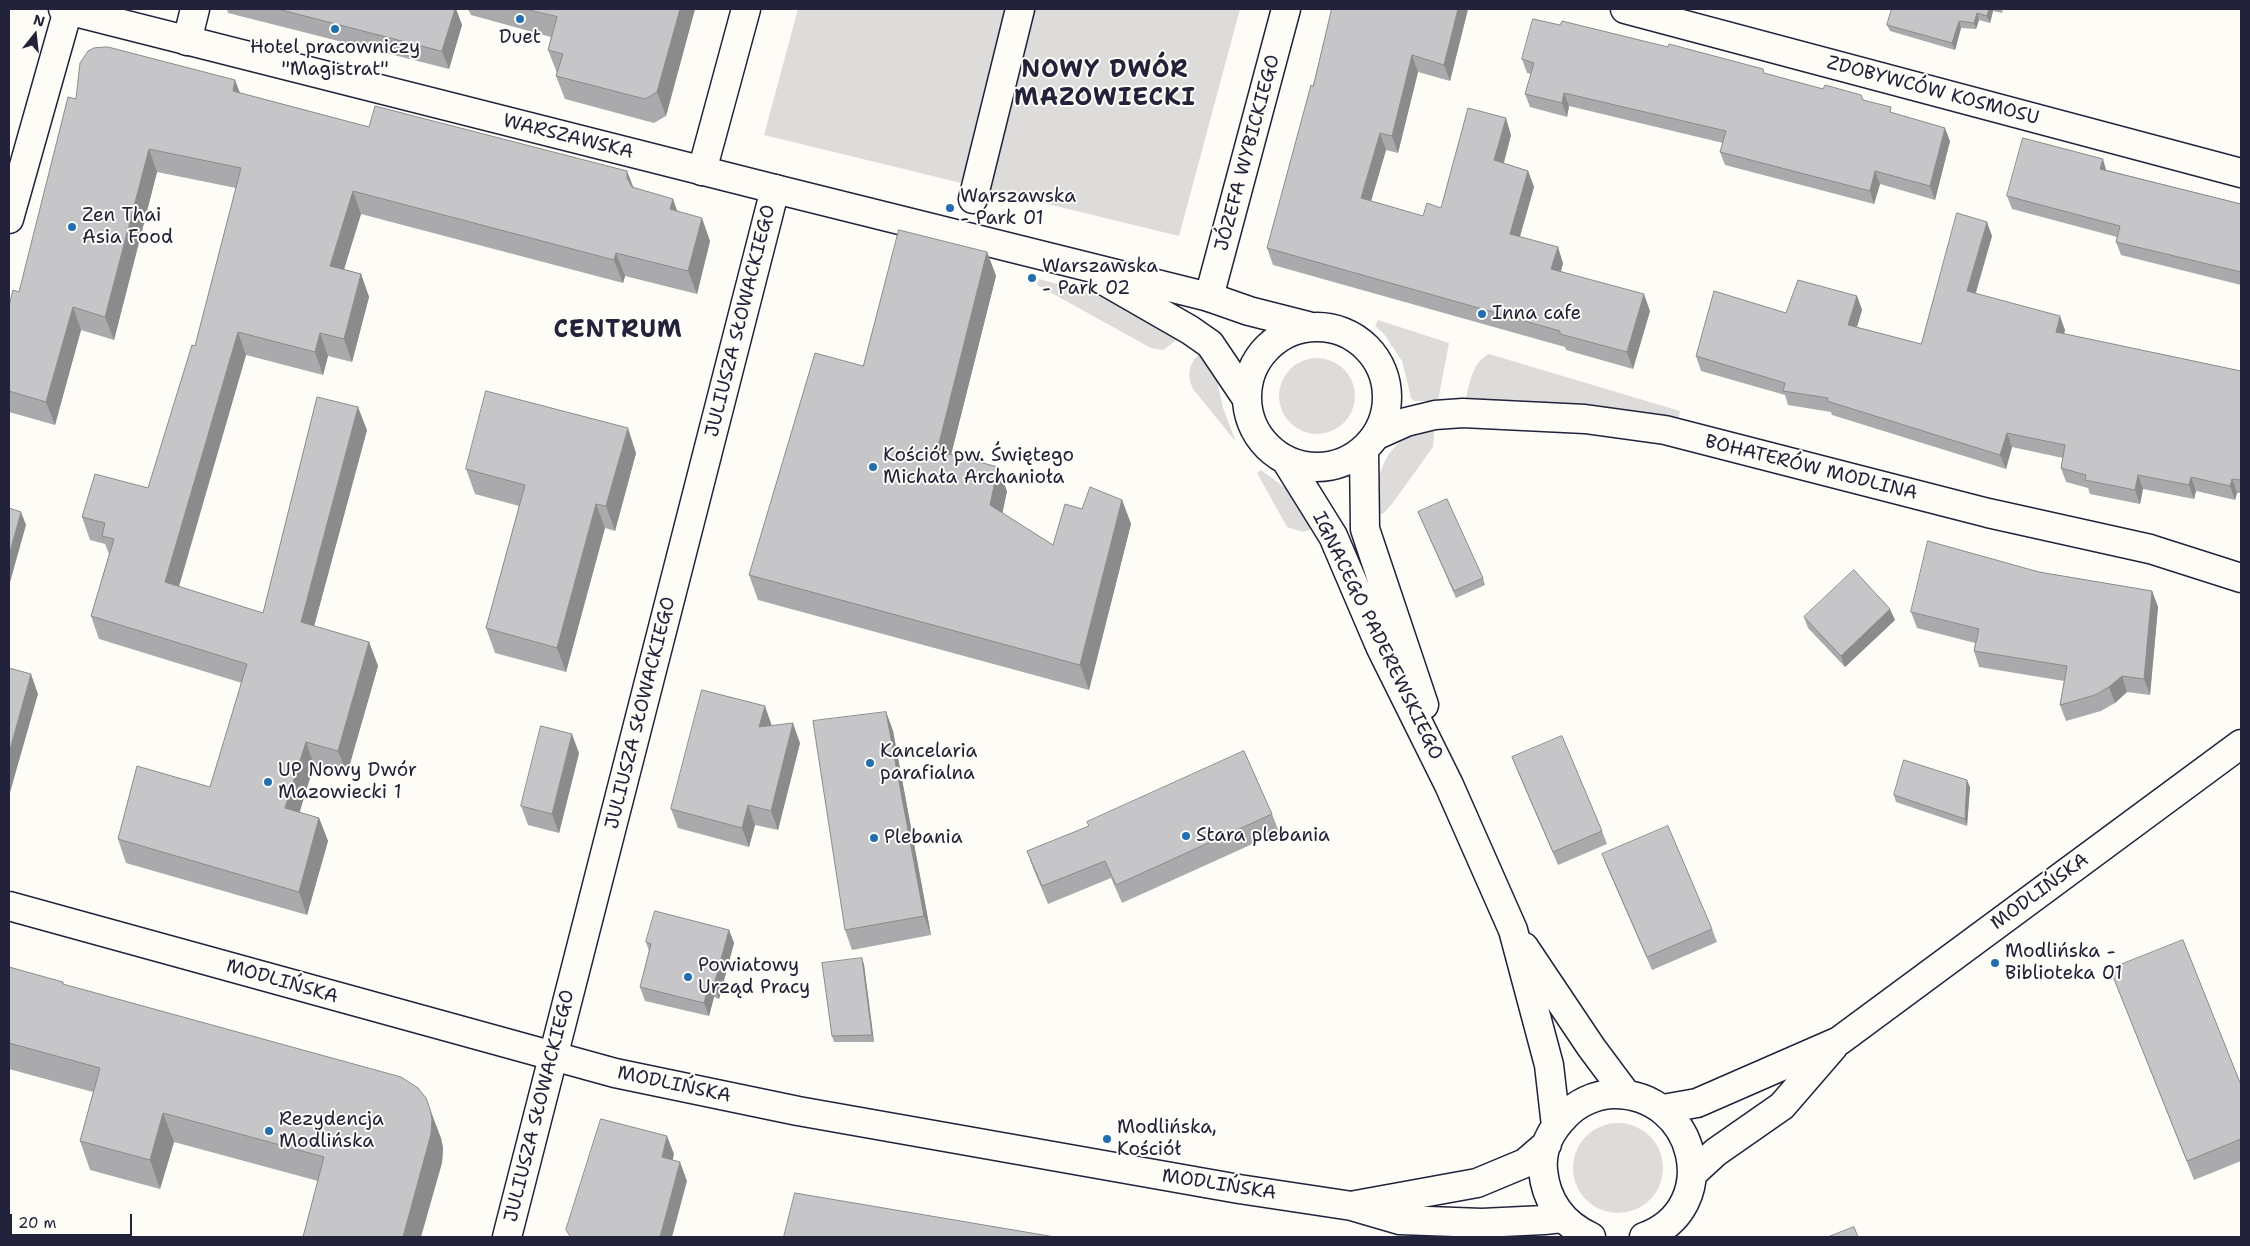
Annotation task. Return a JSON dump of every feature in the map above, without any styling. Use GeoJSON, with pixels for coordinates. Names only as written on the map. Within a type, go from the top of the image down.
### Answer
{"type":"FeatureCollection","features":[{"type":"Feature","properties":{"kind":"street"},"geometry":{"type":"LineString","coordinates":[[9,220],[14,183],[65,9]]}},
{"type":"Feature","properties":{"kind":"street","name":"WARSZAWSKA"},"geometry":{"type":"LineString","coordinates":[[65,9],[702,171],[1209,297],[1249,311],[1308,326]]}},
{"type":"Feature","properties":{"kind":"street"},"geometry":{"type":"LineString","coordinates":[[187,40],[195,9]]}},
{"type":"Feature","properties":{"kind":"street"},"geometry":{"type":"LineString","coordinates":[[702,171],[746,9]]}},
{"type":"Feature","properties":{"kind":"street"},"geometry":{"type":"LineString","coordinates":[[973,199],[1020,9]]}},
{"type":"Feature","properties":{"kind":"street","name":"JÓZEFA WYBICKIEGO"},"geometry":{"type":"LineString","coordinates":[[1209,297],[1286,9]]}},
{"type":"Feature","properties":{"kind":"street","name":"ZDOBYWCÓW KOSMOSU"},"geometry":{"type":"LineString","coordinates":[[1625,9],[2241,173]]}},
{"type":"Feature","properties":{"kind":"street","name":"JULIUSZA SŁOWACKIEGO"},"geometry":{"type":"LineString","coordinates":[[507,1237],[775,189]]}},
{"type":"Feature","properties":{"kind":"street","name":"WARSZAWSKA"},"geometry":{"type":"LineString","coordinates":[[1073,263],[1190,330],[1210,344],[1245,396]]}},
{"type":"Feature","properties":{"kind":"street"},"geometry":{"type":"LineString","coordinates":[[1308,326],[1334,328],[1359,340],[1380,366],[1387,390],[1386,413],[1371,443],[1342,464],[1314,469],[1287,462],[1260,440],[1248,418],[1245,396],[1249,375],[1260,353],[1280,336],[1308,326]]}},
{"type":"Feature","properties":{"kind":"street","name":"BOHATERÓW MODLINA"},"geometry":{"type":"LineString","coordinates":[[1371,443],[1406,422],[1435,415],[1463,414],[1585,419],[1665,430],[1988,513],[2150,550],[2241,578]]}},
{"type":"Feature","properties":{"kind":"street","name":"IGNACEGO PADEREWSKIEGO"},"geometry":{"type":"LineString","coordinates":[[1371,443],[1365,529],[1449,785]]}},
{"type":"Feature","properties":{"kind":"street","name":"IGNACEGO PADEREWSKIEGO"},"geometry":{"type":"LineString","coordinates":[[1287,462],[1333,536],[1388,664],[1449,785],[1512,930],[1549,1065],[1551,1135],[1543,1163],[1544,1183],[1551,1201],[1562,1218]]}},
{"type":"Feature","properties":{"kind":"street","name":"MODLIŃSKA"},"geometry":{"type":"LineString","coordinates":[[1663,1109],[1697,1103],[1839,1040],[2241,744]]}},
{"type":"Feature","properties":{"kind":"street","name":"MODLIŃSKA"},"geometry":{"type":"LineString","coordinates":[[9,906],[615,1073],[798,1111],[1229,1188],[1352,1206],[1400,1220],[1482,1222],[1562,1218]]}},
{"type":"Feature","properties":{"kind":"street","name":"IGNACEGO PADEREWSKIEGO"},"geometry":{"type":"LineString","coordinates":[[1512,930],[1591,1047],[1626,1094]]}},
{"type":"Feature","properties":{"kind":"street","name":"MODLIŃSKA"},"geometry":{"type":"LineString","coordinates":[[1692,1174],[1716,1152],[1782,1106],[1839,1040]]}},
{"type":"Feature","properties":{"kind":"street","name":"MODLIŃSKA"},"geometry":{"type":"LineString","coordinates":[[1352,1206],[1477,1183],[1525,1163],[1551,1135],[1569,1111],[1586,1100],[1606,1094],[1626,1094]]}},
{"type":"Feature","properties":{"kind":"street"},"geometry":{"type":"LineString","coordinates":[[1626,1094],[1646,1099],[1663,1109],[1676,1122],[1686,1138],[1691,1156],[1692,1174],[1676,1227],[1668,1223],[1644,1237]]}},
{"type":"Feature","properties":{"kind":"street"},"geometry":{"type":"LineString","coordinates":[[1562,1218],[1577,1230],[1591,1237]]}},
{"type":"Feature","properties":{"kind":"shaded area"},"geometry":{"type":"Polygon","coordinates":[[[798,9],[1240,9],[1179,236],[764,135],[798,9]]]}},
{"type":"Feature","properties":{"kind":"shaded area"},"geometry":{"type":"Polygon","coordinates":[[[1039,279],[1091,293],[1119,303],[1182,336],[1163,350],[1151,348],[1037,285],[1039,279]]]}},
{"type":"Feature","properties":{"kind":"shaded area"},"geometry":{"type":"Polygon","coordinates":[[[1378,320],[1449,343],[1438,401],[1414,401],[1411,398],[1402,361],[1384,334],[1375,326],[1378,320]]]}},
{"type":"Feature","properties":{"kind":"shaded area"},"geometry":{"type":"Polygon","coordinates":[[[1201,352],[1215,371],[1223,408],[1236,442],[1191,384],[1189,374],[1191,365],[1201,352]]]}},
{"type":"Feature","properties":{"kind":"shaded area"},"geometry":{"type":"Polygon","coordinates":[[[1489,354],[1680,411],[1678,421],[1465,402],[1475,368],[1489,354]]]}},
{"type":"Feature","properties":{"kind":"shaded area"},"geometry":{"type":"Polygon","coordinates":[[[1310,358],[1324,358],[1338,364],[1349,375],[1355,389],[1352,411],[1344,423],[1324,434],[1310,434],[1296,428],[1285,417],[1279,403],[1279,389],[1285,375],[1296,364],[1310,358]]]}},
{"type":"Feature","properties":{"kind":"shaded area"},"geometry":{"type":"Polygon","coordinates":[[[1432,427],[1434,434],[1433,447],[1392,504],[1384,513],[1374,515],[1377,485],[1386,459],[1404,439],[1416,432],[1432,427]]]}},
{"type":"Feature","properties":{"kind":"shaded area"},"geometry":{"type":"Polygon","coordinates":[[[1261,470],[1291,492],[1317,527],[1303,532],[1287,527],[1257,473],[1261,470]]]}},
{"type":"Feature","properties":{"kind":"shaded area"},"geometry":{"type":"Polygon","coordinates":[[[1618,1123],[1635,1126],[1650,1136],[1660,1151],[1663,1168],[1660,1185],[1650,1200],[1635,1210],[1618,1213],[1601,1210],[1586,1200],[1576,1185],[1573,1168],[1576,1151],[1586,1136],[1601,1126],[1618,1123]]]}},
{"type":"Feature","properties":{"kind":"building"},"geometry":{"type":"Polygon","coordinates":[[[278,9],[455,9],[442,51],[278,9]]]}},
{"type":"Feature","properties":{"kind":"building"},"geometry":{"type":"Polygon","coordinates":[[[525,9],[680,9],[657,92],[645,99],[556,76],[563,54],[548,50],[557,17],[525,9]]]}},
{"type":"Feature","properties":{"kind":"building"},"geometry":{"type":"Polygon","coordinates":[[[1332,9],[1458,9],[1444,65],[1412,55],[1392,136],[1380,133],[1361,198],[1423,216],[1427,203],[1441,208],[1468,108],[1506,118],[1494,160],[1528,171],[1510,234],[1558,247],[1551,269],[1644,294],[1627,352],[1560,334],[1560,331],[1267,248],[1311,85],[1313,86],[1332,9]]]}},
{"type":"Feature","properties":{"kind":"building"},"geometry":{"type":"Polygon","coordinates":[[[1892,9],[1989,9],[1987,16],[1977,13],[1974,23],[1959,21],[1952,43],[1887,25],[1892,9]]]}},
{"type":"Feature","properties":{"kind":"building"},"geometry":{"type":"Polygon","coordinates":[[[1533,19],[1560,25],[1562,21],[1668,47],[1669,44],[1763,69],[1764,73],[1823,89],[1825,85],[1861,95],[1863,100],[1891,107],[1890,112],[1945,128],[1930,186],[1875,171],[1870,191],[1720,152],[1726,131],[1564,93],[1562,103],[1525,94],[1534,63],[1522,59],[1533,19]]]}},
{"type":"Feature","properties":{"kind":"building"},"geometry":{"type":"Polygon","coordinates":[[[108,47],[235,80],[233,91],[369,127],[375,106],[627,171],[627,178],[632,187],[673,199],[670,209],[702,218],[688,271],[616,253],[614,260],[353,191],[330,266],[361,274],[344,339],[320,333],[315,352],[238,332],[165,582],[263,613],[317,397],[358,407],[301,622],[369,642],[338,751],[306,742],[285,808],[319,818],[299,892],[118,839],[137,766],[210,787],[247,664],[91,616],[114,539],[102,536],[105,523],[82,517],[95,474],[148,488],[192,345],[195,346],[241,168],[149,149],[105,317],[73,307],[46,402],[9,391],[9,306],[13,290],[19,292],[68,97],[76,99],[80,63],[88,51],[94,48],[108,47]]]}},
{"type":"Feature","properties":{"kind":"building"},"geometry":{"type":"Polygon","coordinates":[[[2023,138],[2103,159],[2100,169],[2241,204],[2241,272],[2116,242],[2120,226],[2007,196],[2023,138]]]}},
{"type":"Feature","properties":{"kind":"building"},"geometry":{"type":"Polygon","coordinates":[[[1957,213],[1987,222],[1967,291],[2060,316],[2056,332],[2241,371],[2241,480],[2232,479],[2230,486],[2191,477],[2189,485],[2138,475],[2135,490],[2085,480],[2086,475],[2061,468],[2065,445],[2007,433],[2000,455],[1827,401],[1828,398],[1783,391],[1785,383],[1696,356],[1714,291],[1786,313],[1798,280],[1857,296],[1848,325],[1921,344],[1957,213]]]}},
{"type":"Feature","properties":{"kind":"building","name":"Kościół pw. Świętego Michała Archanioła"},"geometry":{"type":"Polygon","coordinates":[[[899,230],[987,252],[937,451],[998,467],[990,505],[1053,545],[1065,504],[1082,509],[1090,487],[1122,500],[1080,665],[749,575],[815,353],[863,366],[899,230]]]}},
{"type":"Feature","properties":{"kind":"building"},"geometry":{"type":"Polygon","coordinates":[[[486,391],[628,428],[606,506],[596,504],[557,648],[486,628],[525,485],[466,469],[486,391]]]}},
{"type":"Feature","properties":{"kind":"building"},"geometry":{"type":"Polygon","coordinates":[[[1447,499],[1483,578],[1454,591],[1418,512],[1447,499]]]}},
{"type":"Feature","properties":{"kind":"building"},"geometry":{"type":"Polygon","coordinates":[[[9,508],[21,512],[9,555],[9,508]]]}},
{"type":"Feature","properties":{"kind":"building"},"geometry":{"type":"Polygon","coordinates":[[[1928,541],[2039,572],[2152,591],[2144,679],[2122,676],[2109,687],[2095,695],[2060,705],[2067,666],[1974,651],[1979,629],[1911,612],[1928,541]]]}},
{"type":"Feature","properties":{"kind":"building"},"geometry":{"type":"Polygon","coordinates":[[[1854,570],[1890,609],[1841,656],[1804,617],[1854,570]]]}},
{"type":"Feature","properties":{"kind":"building"},"geometry":{"type":"Polygon","coordinates":[[[9,668],[31,674],[9,753],[9,668]]]}},
{"type":"Feature","properties":{"kind":"building"},"geometry":{"type":"Polygon","coordinates":[[[702,690],[765,706],[759,727],[793,723],[771,811],[748,805],[742,828],[671,809],[702,690]]]}},
{"type":"Feature","properties":{"kind":"building","name":"Plebania"},"geometry":{"type":"Polygon","coordinates":[[[886,712],[924,916],[845,930],[813,721],[886,712]]]}},
{"type":"Feature","properties":{"kind":"building"},"geometry":{"type":"Polygon","coordinates":[[[541,726],[572,734],[552,814],[521,806],[541,726]]]}},
{"type":"Feature","properties":{"kind":"building"},"geometry":{"type":"Polygon","coordinates":[[[1562,736],[1602,831],[1553,852],[1512,757],[1562,736]]]}},
{"type":"Feature","properties":{"kind":"building"},"geometry":{"type":"Polygon","coordinates":[[[1244,751],[1272,814],[1116,885],[1105,861],[1042,886],[1027,851],[1089,826],[1087,822],[1244,751]]]}},
{"type":"Feature","properties":{"kind":"building"},"geometry":{"type":"Polygon","coordinates":[[[1904,760],[1967,780],[1965,819],[1894,795],[1904,760]]]}},
{"type":"Feature","properties":{"kind":"building"},"geometry":{"type":"Polygon","coordinates":[[[1668,826],[1712,929],[1647,957],[1602,854],[1668,826]]]}},
{"type":"Feature","properties":{"kind":"building","name":"Powiatowy Urząd Pracy"},"geometry":{"type":"Polygon","coordinates":[[[655,911],[729,930],[714,985],[709,984],[704,1003],[640,987],[651,944],[646,942],[655,911]]]}},
{"type":"Feature","properties":{"kind":"building"},"geometry":{"type":"Polygon","coordinates":[[[2183,940],[2241,1085],[2241,1139],[2187,1161],[2110,969],[2183,940]]]}},
{"type":"Feature","properties":{"kind":"building"},"geometry":{"type":"Polygon","coordinates":[[[862,958],[872,1035],[832,1036],[822,963],[862,958]]]}},
{"type":"Feature","properties":{"kind":"building","name":"Rezydencja Modlińska"},"geometry":{"type":"Polygon","coordinates":[[[9,967],[63,982],[63,984],[401,1077],[418,1088],[426,1098],[430,1109],[432,1119],[431,1134],[403,1237],[303,1237],[324,1157],[163,1113],[150,1160],[80,1141],[100,1068],[9,1043],[9,967]]]}},
{"type":"Feature","properties":{"kind":"building"},"geometry":{"type":"Polygon","coordinates":[[[601,1119],[667,1136],[662,1157],[680,1162],[660,1237],[570,1237],[566,1230],[601,1119]]]}},
{"type":"Feature","properties":{"kind":"building"},"geometry":{"type":"Polygon","coordinates":[[[795,1193],[1055,1237],[784,1237],[795,1193]]]}},
{"type":"Feature","properties":{"kind":"building"},"geometry":{"type":"Polygon","coordinates":[[[1854,1227],[1858,1237],[1828,1237],[1854,1227]]]}},
{"type":"Feature","properties":{"kind":"place","name":"Duet"},"geometry":{"type":"Point","coordinates":[520,19]}},
{"type":"Feature","properties":{"kind":"place","name":"Hotel pracowniczy \"Magistrat\""},"geometry":{"type":"Point","coordinates":[335,29]}},
{"type":"Feature","properties":{"kind":"place","name":"Warszawska - Park 01"},"geometry":{"type":"Point","coordinates":[950,208]}},
{"type":"Feature","properties":{"kind":"place","name":"Zen Thai Asia Food"},"geometry":{"type":"Point","coordinates":[72,227]}},
{"type":"Feature","properties":{"kind":"place","name":"Warszawska - Park 02"},"geometry":{"type":"Point","coordinates":[1032,278]}},
{"type":"Feature","properties":{"kind":"place","name":"Inna cafe"},"geometry":{"type":"Point","coordinates":[1482,314]}},
{"type":"Feature","properties":{"kind":"place","name":"Kościół pw. Świętego Michała Archanioła"},"geometry":{"type":"Point","coordinates":[873,467]}},
{"type":"Feature","properties":{"kind":"place","name":"Kancelaria parafialna"},"geometry":{"type":"Point","coordinates":[870,763]}},
{"type":"Feature","properties":{"kind":"place","name":"UP Nowy Dwór Mazowiecki 1"},"geometry":{"type":"Point","coordinates":[268,782]}},
{"type":"Feature","properties":{"kind":"place","name":"Stara plebania"},"geometry":{"type":"Point","coordinates":[1186,836]}},
{"type":"Feature","properties":{"kind":"place","name":"Plebania"},"geometry":{"type":"Point","coordinates":[874,838]}},
{"type":"Feature","properties":{"kind":"place","name":"Modlińska - Biblioteka 01"},"geometry":{"type":"Point","coordinates":[1995,963]}},
{"type":"Feature","properties":{"kind":"place","name":"Powiatowy Urząd Pracy"},"geometry":{"type":"Point","coordinates":[688,977]}},
{"type":"Feature","properties":{"kind":"place","name":"Rezydencja Modlińska"},"geometry":{"type":"Point","coordinates":[269,1131]}},
{"type":"Feature","properties":{"kind":"place","name":"Modlińska, Kościół"},"geometry":{"type":"Point","coordinates":[1107,1139]}},
{"type":"Feature","properties":{"kind":"district","name":"NOWY DWÓR MAZOWIECKI"},"geometry":{"type":"Point","coordinates":[1105,85]}},
{"type":"Feature","properties":{"kind":"district","name":"CENTRUM"},"geometry":{"type":"Point","coordinates":[618,331]}}]}
